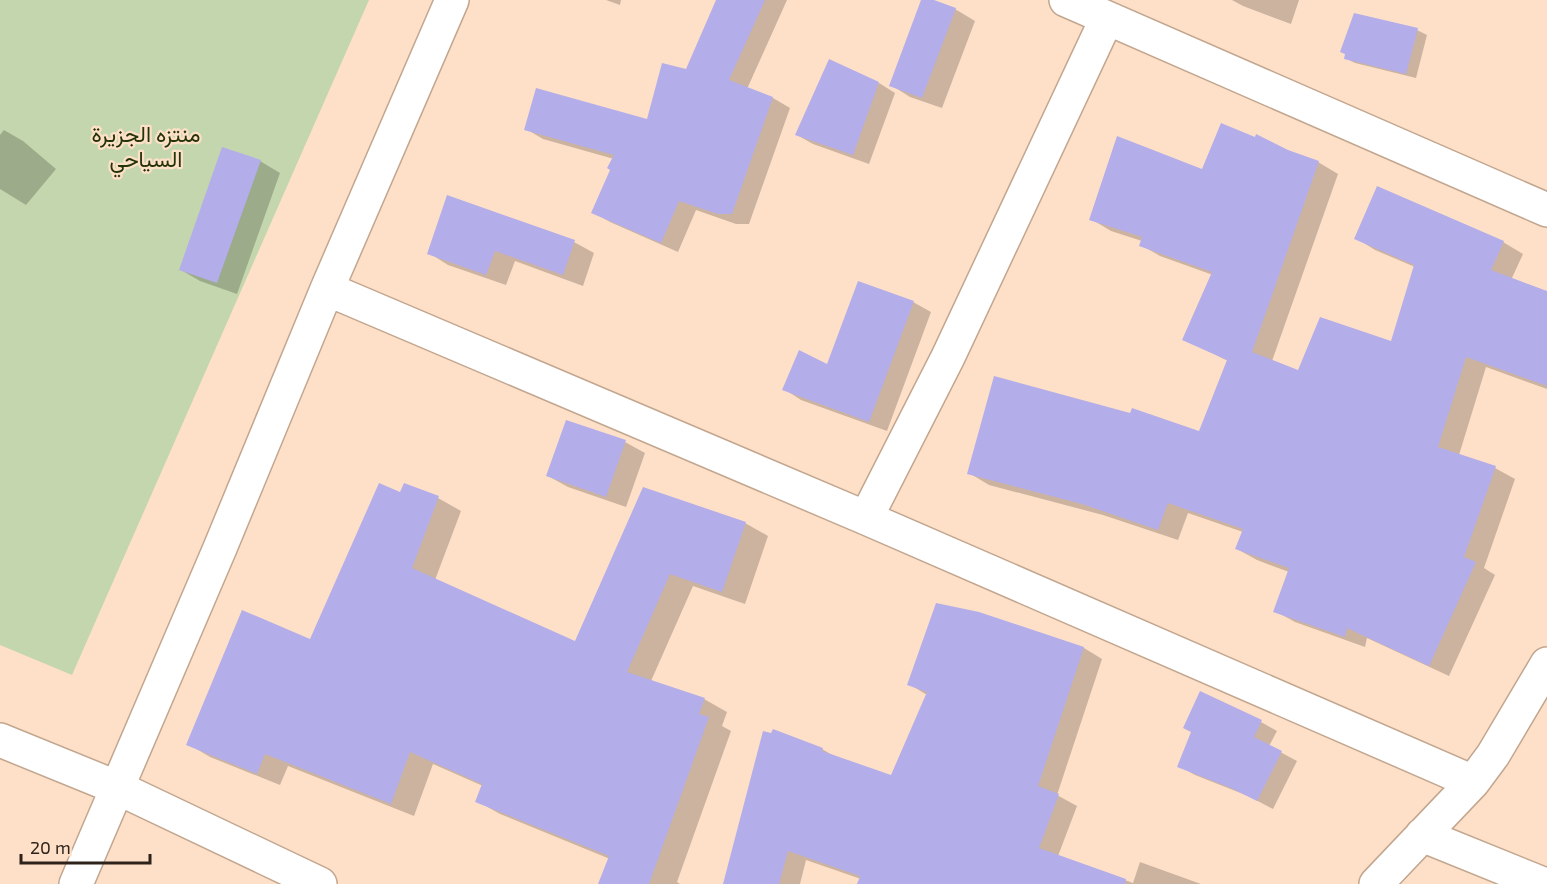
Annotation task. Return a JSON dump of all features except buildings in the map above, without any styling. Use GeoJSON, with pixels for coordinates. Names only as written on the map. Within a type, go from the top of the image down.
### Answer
{"type":"FeatureCollection","features":[{"type":"Feature","properties":{"kind":"street"},"geometry":{"type":"LineString","coordinates":[[76,884],[220,548],[327,289],[452,0]]}},
{"type":"Feature","properties":{"kind":"street"},"geometry":{"type":"LineString","coordinates":[[1066,0],[1547,210]]}},
{"type":"Feature","properties":{"kind":"street"},"geometry":{"type":"LineString","coordinates":[[866,518],[948,357],[1107,18]]}},
{"type":"Feature","properties":{"kind":"street"},"geometry":{"type":"LineString","coordinates":[[327,289],[866,518],[1473,782]]}},
{"type":"Feature","properties":{"kind":"street"},"geometry":{"type":"LineString","coordinates":[[1376,884],[1473,782],[1547,664]]}},
{"type":"Feature","properties":{"kind":"street"},"geometry":{"type":"LineString","coordinates":[[0,740],[118,788],[320,884]]}},
{"type":"Feature","properties":{"kind":"street"},"geometry":{"type":"LineString","coordinates":[[1422,835],[1543,884]]}},
{"type":"Feature","properties":{"kind":"green space","name":"منتزه الجزيرة السياحي"},"geometry":{"type":"Polygon","coordinates":[[[0,0],[369,0],[72,675],[0,645],[0,0]]]}}]}
